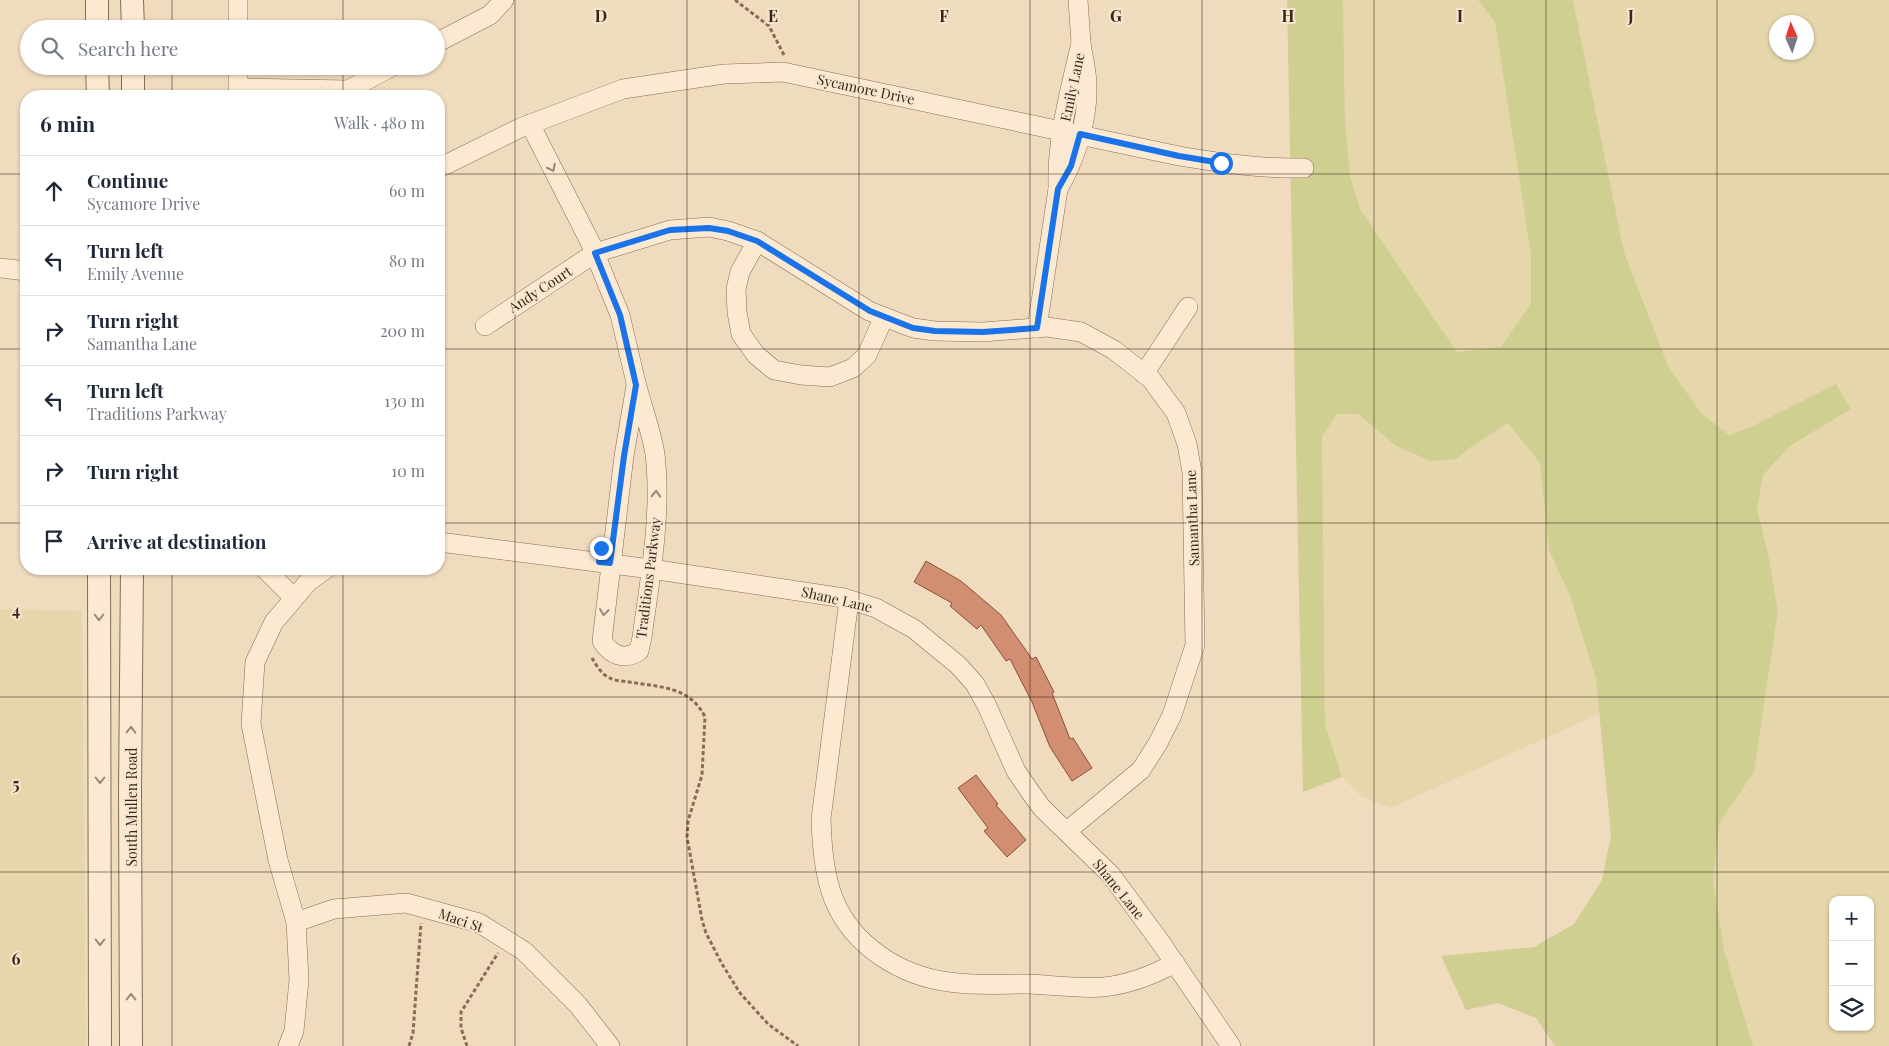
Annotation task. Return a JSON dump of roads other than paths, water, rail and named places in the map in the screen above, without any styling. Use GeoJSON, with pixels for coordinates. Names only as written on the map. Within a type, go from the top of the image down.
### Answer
{"type":"FeatureCollection","features":[{"type":"Feature","properties":{"kind":"street"},"geometry":{"type":"LineString","coordinates":[[97,0],[97,20]]}},
{"type":"Feature","properties":{"kind":"street"},"geometry":{"type":"LineString","coordinates":[[132,0],[133,20]]}},
{"type":"Feature","properties":{"kind":"street"},"geometry":{"type":"LineString","coordinates":[[238,0],[238,20]]}},
{"type":"Feature","properties":{"kind":"street"},"geometry":{"type":"LineString","coordinates":[[445,38],[490,15],[504,0]]}},
{"type":"Feature","properties":{"kind":"street","name":"Emily Lane"},"geometry":{"type":"LineString","coordinates":[[1037,328],[1058,189],[1071,166],[1072,132],[1085,113],[1088,89],[1081,43],[1078,0]]}},
{"type":"Feature","properties":{"kind":"street","name":"Sycamore Drive"},"geometry":{"type":"LineString","coordinates":[[445,165],[530,124],[623,89],[724,74],[783,72],[1179,156],[1221,163],[1279,169],[1304,168]]}},
{"type":"Feature","properties":{"kind":"street"},"geometry":{"type":"LineString","coordinates":[[97,75],[98,90]]}},
{"type":"Feature","properties":{"kind":"street"},"geometry":{"type":"LineString","coordinates":[[133,75],[133,90]]}},
{"type":"Feature","properties":{"kind":"street"},"geometry":{"type":"LineString","coordinates":[[238,75],[238,90]]}},
{"type":"Feature","properties":{"kind":"street"},"geometry":{"type":"LineString","coordinates":[[355,90],[379,75]]}},
{"type":"Feature","properties":{"kind":"street","name":"Traditions Parkway"},"geometry":{"type":"LineString","coordinates":[[530,124],[595,253],[620,315],[654,453],[656,485],[655,534],[639,651],[632,656],[618,656],[608,651],[602,641],[624,456],[636,383]]}},
{"type":"Feature","properties":{"kind":"street","name":"Samantha Lane"},"geometry":{"type":"LineString","coordinates":[[595,253],[670,230],[709,228],[728,231],[757,241],[870,311],[913,328],[935,331],[983,332],[1047,328],[1081,332],[1114,350],[1151,379],[1176,412],[1192,472],[1195,645],[1172,715],[1158,743],[1141,770],[1067,831]]}},
{"type":"Feature","properties":{"kind":"street"},"geometry":{"type":"LineString","coordinates":[[757,241],[740,272],[736,289],[737,312],[741,334],[756,355],[774,370],[801,375],[830,377],[853,368],[866,355],[884,316]]}},
{"type":"Feature","properties":{"kind":"street","name":"Andy Court"},"geometry":{"type":"LineString","coordinates":[[484,326],[595,253]]}},
{"type":"Feature","properties":{"kind":"street"},"geometry":{"type":"LineString","coordinates":[[0,268],[20,270]]}},
{"type":"Feature","properties":{"kind":"street"},"geometry":{"type":"LineString","coordinates":[[1144,374],[1188,307]]}},
{"type":"Feature","properties":{"kind":"street","name":"Shane Lane"},"geometry":{"type":"LineString","coordinates":[[445,543],[610,563],[800,591],[849,600],[876,608],[914,628],[958,665],[975,684],[1016,771],[1031,793],[1042,808],[1111,875],[1231,1046]]}},
{"type":"Feature","properties":{"kind":"street"},"geometry":{"type":"LineString","coordinates":[[99,575],[100,1046]]}},
{"type":"Feature","properties":{"kind":"street","name":"South Mullen Road"},"geometry":{"type":"LineString","coordinates":[[131,1046],[130,792],[132,575]]}},
{"type":"Feature","properties":{"kind":"street"},"geometry":{"type":"LineString","coordinates":[[271,575],[294,598]]}},
{"type":"Feature","properties":{"kind":"street"},"geometry":{"type":"LineString","coordinates":[[288,1046],[294,1031],[299,980],[296,922],[278,860],[251,724],[255,662],[274,622],[314,575]]}},
{"type":"Feature","properties":{"kind":"street"},"geometry":{"type":"LineString","coordinates":[[849,600],[821,818],[828,877],[834,901],[858,939],[882,958],[928,979],[964,984],[1102,987],[1141,979],[1175,964]]}},
{"type":"Feature","properties":{"kind":"street","name":"Maci St"},"geometry":{"type":"LineString","coordinates":[[296,922],[334,909],[406,903],[479,924],[524,950],[578,1005],[610,1046]]}}]}
